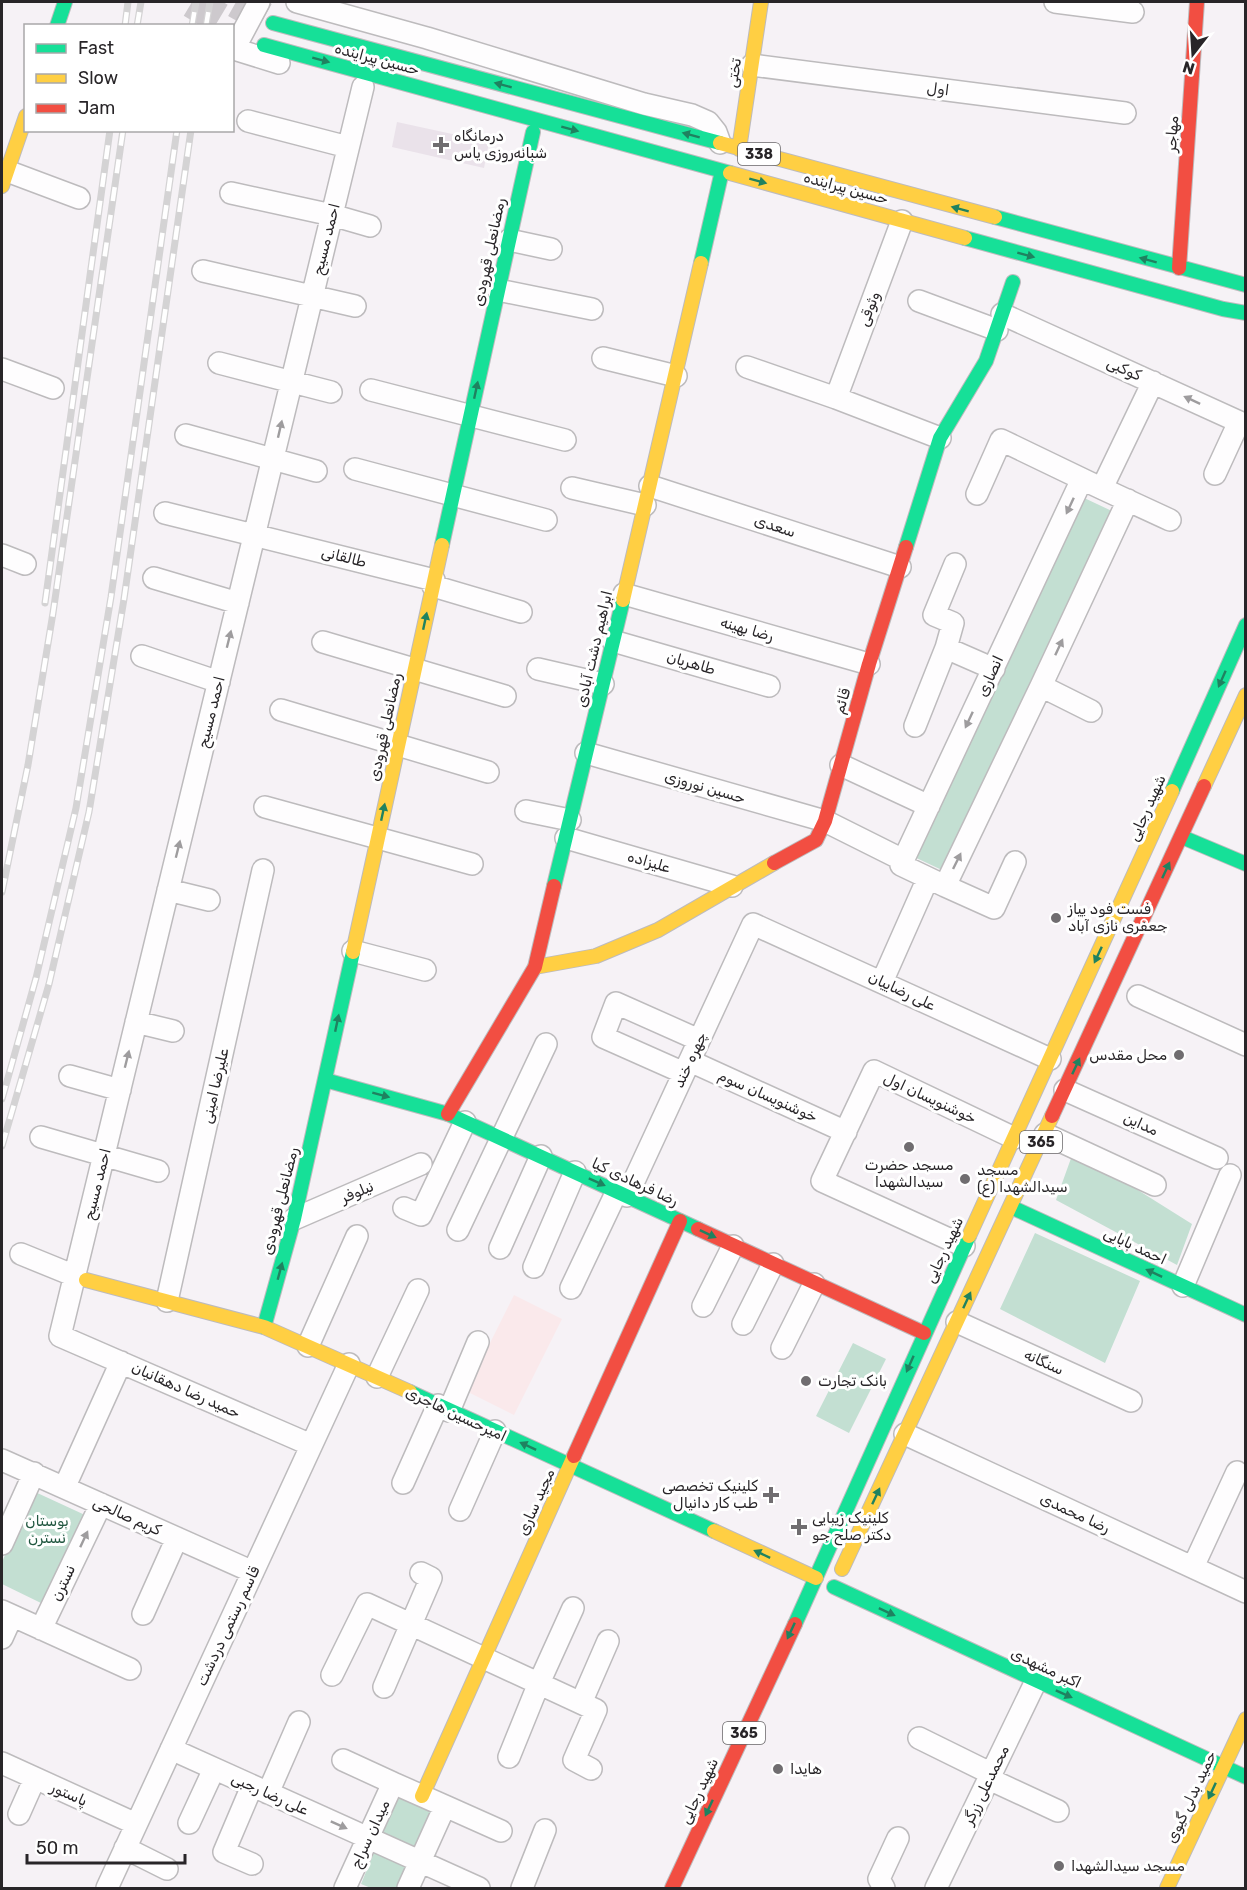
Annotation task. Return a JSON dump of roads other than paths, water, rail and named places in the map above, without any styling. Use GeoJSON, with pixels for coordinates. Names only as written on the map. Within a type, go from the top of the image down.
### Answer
{"type":"FeatureCollection","features":[{"type":"Feature","properties":{"kind":"street"},"geometry":{"type":"LineString","coordinates":[[58,24],[65,2]]}},
{"type":"Feature","properties":{"kind":"street"},"geometry":{"type":"LineString","coordinates":[[259,2],[234,49],[612,156],[722,171]]}},
{"type":"Feature","properties":{"kind":"street"},"geometry":{"type":"LineString","coordinates":[[297,2],[427,38],[644,104],[692,115],[708,122],[730,146]]}},
{"type":"Feature","properties":{"kind":"street","name":"تختی"},"geometry":{"type":"LineString","coordinates":[[730,146],[752,65],[761,2]]}},
{"type":"Feature","properties":{"kind":"street"},"geometry":{"type":"LineString","coordinates":[[1055,2],[1133,12]]}},
{"type":"Feature","properties":{"kind":"street","name":"مهاجر"},"geometry":{"type":"LineString","coordinates":[[1179,268],[1197,2]]}},
{"type":"Feature","properties":{"kind":"street","name":"حسین پیراینده"},"geometry":{"type":"LineString","coordinates":[[273,23],[1245,285]]}},
{"type":"Feature","properties":{"kind":"street","name":"حسین پیراینده"},"geometry":{"type":"LineString","coordinates":[[264,45],[1223,309],[1245,313]]}},
{"type":"Feature","properties":{"kind":"street","name":"اول"},"geometry":{"type":"LineString","coordinates":[[752,65],[1125,113]]}},
{"type":"Feature","properties":{"kind":"street","name":"احمد مسیح"},"geometry":{"type":"LineString","coordinates":[[60,1336],[80,1278],[104,1157],[136,1022],[363,87]]}},
{"type":"Feature","properties":{"kind":"street"},"geometry":{"type":"LineString","coordinates":[[24,118],[9,137],[4,179],[78,198]]}},
{"type":"Feature","properties":{"kind":"street"},"geometry":{"type":"LineString","coordinates":[[248,122],[348,147]]}},
{"type":"Feature","properties":{"kind":"street","name":"رمضانعلی قهرودی"},"geometry":{"type":"LineString","coordinates":[[264,1327],[294,1219],[533,132]]}},
{"type":"Feature","properties":{"kind":"street","name":"ابراهیم دشت آبادی"},"geometry":{"type":"LineString","coordinates":[[456,1118],[535,967],[676,376],[722,171]]}},
{"type":"Feature","properties":{"kind":"street"},"geometry":{"type":"LineString","coordinates":[[231,193],[370,225]]}},
{"type":"Feature","properties":{"kind":"street","name":"وثوقی"},"geometry":{"type":"LineString","coordinates":[[836,398],[902,220]]}},
{"type":"Feature","properties":{"kind":"street"},"geometry":{"type":"LineString","coordinates":[[509,240],[551,249]]}},
{"type":"Feature","properties":{"kind":"street"},"geometry":{"type":"LineString","coordinates":[[203,271],[354,306]]}},
{"type":"Feature","properties":{"kind":"street","name":"قائم"},"geometry":{"type":"LineString","coordinates":[[535,967],[596,956],[658,930],[816,840],[825,821],[869,664],[940,438],[986,361],[1013,282]]}},
{"type":"Feature","properties":{"kind":"street"},"geometry":{"type":"LineString","coordinates":[[498,290],[592,309]]}},
{"type":"Feature","properties":{"kind":"street","name":"کوکبی"},"geometry":{"type":"LineString","coordinates":[[919,301],[1000,322],[1153,382],[1242,423]]}},
{"type":"Feature","properties":{"kind":"street"},"geometry":{"type":"LineString","coordinates":[[1223,309],[1245,322]]}},
{"type":"Feature","properties":{"kind":"street"},"geometry":{"type":"LineString","coordinates":[[603,358],[676,376]]}},
{"type":"Feature","properties":{"kind":"street"},"geometry":{"type":"LineString","coordinates":[[219,363],[331,392]]}},
{"type":"Feature","properties":{"kind":"street"},"geometry":{"type":"LineString","coordinates":[[747,367],[940,438]]}},
{"type":"Feature","properties":{"kind":"street"},"geometry":{"type":"LineString","coordinates":[[2,369],[53,388]]}},
{"type":"Feature","properties":{"kind":"street"},"geometry":{"type":"LineString","coordinates":[[1102,489],[1153,382]]}},
{"type":"Feature","properties":{"kind":"street"},"geometry":{"type":"LineString","coordinates":[[371,390],[565,440]]}},
{"type":"Feature","properties":{"kind":"street"},"geometry":{"type":"LineString","coordinates":[[1215,474],[1242,423]]}},
{"type":"Feature","properties":{"kind":"street"},"geometry":{"type":"LineString","coordinates":[[186,435],[315,471]]}},
{"type":"Feature","properties":{"kind":"street"},"geometry":{"type":"LineString","coordinates":[[977,494],[1001,440],[1170,520]]}},
{"type":"Feature","properties":{"kind":"street"},"geometry":{"type":"LineString","coordinates":[[355,469],[546,520]]}},
{"type":"Feature","properties":{"kind":"street","name":"انصاری"},"geometry":{"type":"LineString","coordinates":[[903,860],[1082,479]]}},
{"type":"Feature","properties":{"kind":"street","name":"سعدی"},"geometry":{"type":"LineString","coordinates":[[572,488],[648,495],[900,567]]}},
{"type":"Feature","properties":{"kind":"street"},"geometry":{"type":"LineString","coordinates":[[882,982],[1041,686],[1128,500]]}},
{"type":"Feature","properties":{"kind":"street","name":"طالقانی"},"geometry":{"type":"LineString","coordinates":[[165,513],[254,534],[434,583],[521,612]]}},
{"type":"Feature","properties":{"kind":"street"},"geometry":{"type":"LineString","coordinates":[[2,555],[25,564]]}},
{"type":"Feature","properties":{"kind":"street"},"geometry":{"type":"LineString","coordinates":[[915,726],[946,648],[953,623],[934,615],[955,564]]}},
{"type":"Feature","properties":{"kind":"street"},"geometry":{"type":"LineString","coordinates":[[154,578],[238,603]]}},
{"type":"Feature","properties":{"kind":"street","name":"رضا بهینه"},"geometry":{"type":"LineString","coordinates":[[624,594],[869,664]]}},
{"type":"Feature","properties":{"kind":"street","name":"شهید رجایی"},"geometry":{"type":"LineString","coordinates":[[672,1888],[816,1578],[924,1333],[1157,826],[1245,625]]}},
{"type":"Feature","properties":{"kind":"street","name":"طاهریان"},"geometry":{"type":"LineString","coordinates":[[613,641],[769,686]]}},
{"type":"Feature","properties":{"kind":"street"},"geometry":{"type":"LineString","coordinates":[[323,642],[505,696]]}},
{"type":"Feature","properties":{"kind":"street"},"geometry":{"type":"LineString","coordinates":[[946,648],[994,669]]}},
{"type":"Feature","properties":{"kind":"street"},"geometry":{"type":"LineString","coordinates":[[142,656],[219,682]]}},
{"type":"Feature","properties":{"kind":"street"},"geometry":{"type":"LineString","coordinates":[[538,669],[603,684]]}},
{"type":"Feature","properties":{"kind":"street"},"geometry":{"type":"LineString","coordinates":[[1041,686],[1091,711]]}},
{"type":"Feature","properties":{"kind":"street","name":"365"},"geometry":{"type":"LineString","coordinates":[[831,1593],[1182,837],[1245,695]]}},
{"type":"Feature","properties":{"kind":"street"},"geometry":{"type":"LineString","coordinates":[[281,710],[488,772]]}},
{"type":"Feature","properties":{"kind":"street","name":"حسین نوروزی"},"geometry":{"type":"LineString","coordinates":[[586,753],[825,821],[903,860]]}},
{"type":"Feature","properties":{"kind":"street"},"geometry":{"type":"LineString","coordinates":[[841,765],[928,806]]}},
{"type":"Feature","properties":{"kind":"street"},"geometry":{"type":"LineString","coordinates":[[266,807],[472,864]]}},
{"type":"Feature","properties":{"kind":"street","name":"علیزاده"},"geometry":{"type":"LineString","coordinates":[[526,811],[568,829],[732,886]]}},
{"type":"Feature","properties":{"kind":"street"},"geometry":{"type":"LineString","coordinates":[[1157,826],[1245,864]]}},
{"type":"Feature","properties":{"kind":"street"},"geometry":{"type":"LineString","coordinates":[[903,860],[901,865],[994,908],[1015,862]]}},
{"type":"Feature","properties":{"kind":"street","name":"علیرضا امینی"},"geometry":{"type":"LineString","coordinates":[[167,1301],[263,870]]}},
{"type":"Feature","properties":{"kind":"street"},"geometry":{"type":"LineString","coordinates":[[168,890],[209,900]]}},
{"type":"Feature","properties":{"kind":"street","name":"علی رضاییان"},"geometry":{"type":"LineString","coordinates":[[753,924],[1050,1059]]}},
{"type":"Feature","properties":{"kind":"street","name":"چهره خند"},"geometry":{"type":"LineString","coordinates":[[571,1288],[687,1067],[753,924]]}},
{"type":"Feature","properties":{"kind":"street"},"geometry":{"type":"LineString","coordinates":[[353,951],[425,970]]}},
{"type":"Feature","properties":{"kind":"street"},"geometry":{"type":"LineString","coordinates":[[1138,996],[1245,1045]]}},
{"type":"Feature","properties":{"kind":"street","name":"خوشنویسان سوم"},"geometry":{"type":"LineString","coordinates":[[699,1040],[616,1003],[603,1037],[687,1067],[846,1132]]}},
{"type":"Feature","properties":{"kind":"street"},"geometry":{"type":"LineString","coordinates":[[136,1022],[173,1031]]}},
{"type":"Feature","properties":{"kind":"street"},"geometry":{"type":"LineString","coordinates":[[458,1230],[546,1044]]}},
{"type":"Feature","properties":{"kind":"street","name":"خوشنویسان اول"},"geometry":{"type":"LineString","coordinates":[[846,1132],[874,1071],[1014,1138]]}},
{"type":"Feature","properties":{"kind":"street"},"geometry":{"type":"LineString","coordinates":[[70,1076],[120,1090]]}},
{"type":"Feature","properties":{"kind":"street","name":"رضا فرهادی کیا"},"geometry":{"type":"LineString","coordinates":[[325,1080],[456,1118],[924,1333]]}},
{"type":"Feature","properties":{"kind":"street","name":"مداین"},"geometry":{"type":"LineString","coordinates":[[1065,1090],[1217,1158]]}},
{"type":"Feature","properties":{"kind":"street"},"geometry":{"type":"LineString","coordinates":[[404,1208],[421,1215],[456,1118]]}},
{"type":"Feature","properties":{"kind":"street"},"geometry":{"type":"LineString","coordinates":[[846,1132],[822,1181],[964,1246]]}},
{"type":"Feature","properties":{"kind":"street"},"geometry":{"type":"LineString","coordinates":[[1045,1134],[1155,1185]]}},
{"type":"Feature","properties":{"kind":"street"},"geometry":{"type":"LineString","coordinates":[[42,1137],[158,1172]]}},
{"type":"Feature","properties":{"kind":"street"},"geometry":{"type":"LineString","coordinates":[[500,1248],[541,1156]]}},
{"type":"Feature","properties":{"kind":"street","name":"نیلوفر"},"geometry":{"type":"LineString","coordinates":[[294,1219],[421,1164]]}},
{"type":"Feature","properties":{"kind":"street"},"geometry":{"type":"LineString","coordinates":[[534,1267],[575,1172]]}},
{"type":"Feature","properties":{"kind":"street"},"geometry":{"type":"LineString","coordinates":[[1183,1286],[1230,1175]]}},
{"type":"Feature","properties":{"kind":"street","name":"احمد بابایی"},"geometry":{"type":"LineString","coordinates":[[987,1196],[1245,1315]]}},
{"type":"Feature","properties":{"kind":"street","name":"مجید ساری"},"geometry":{"type":"LineString","coordinates":[[422,1796],[680,1221]]}},
{"type":"Feature","properties":{"kind":"street"},"geometry":{"type":"LineString","coordinates":[[308,1346],[357,1236]]}},
{"type":"Feature","properties":{"kind":"street"},"geometry":{"type":"LineString","coordinates":[[703,1306],[733,1246]]}},
{"type":"Feature","properties":{"kind":"street","name":"امیرحسین هاجری"},"geometry":{"type":"LineString","coordinates":[[21,1254],[80,1278],[264,1327],[816,1578]]}},
{"type":"Feature","properties":{"kind":"street"},"geometry":{"type":"LineString","coordinates":[[742,1324],[773,1264]]}},
{"type":"Feature","properties":{"kind":"street"},"geometry":{"type":"LineString","coordinates":[[782,1348],[814,1284]]}},
{"type":"Feature","properties":{"kind":"street"},"geometry":{"type":"LineString","coordinates":[[377,1377],[418,1290]]}},
{"type":"Feature","properties":{"kind":"street","name":"سنگانه"},"geometry":{"type":"LineString","coordinates":[[957,1322],[1131,1401]]}},
{"type":"Feature","properties":{"kind":"street","name":"حمید رضا دهقانیان"},"geometry":{"type":"LineString","coordinates":[[60,1336],[311,1445]]}},
{"type":"Feature","properties":{"kind":"street"},"geometry":{"type":"LineString","coordinates":[[403,1483],[478,1342]]}},
{"type":"Feature","properties":{"kind":"street"},"geometry":{"type":"LineString","coordinates":[[65,1486],[121,1362]]}},
{"type":"Feature","properties":{"kind":"street","name":"قاسم رستمی دردشت"},"geometry":{"type":"LineString","coordinates":[[107,1888],[349,1364]]}},
{"type":"Feature","properties":{"kind":"street"},"geometry":{"type":"LineString","coordinates":[[460,1510],[495,1431]]}},
{"type":"Feature","properties":{"kind":"street","name":"رضا محمدی"},"geometry":{"type":"LineString","coordinates":[[905,1434],[1245,1592]]}},
{"type":"Feature","properties":{"kind":"street","name":"کریم صالحی"},"geometry":{"type":"LineString","coordinates":[[2,1460],[65,1486],[253,1572]]}},
{"type":"Feature","properties":{"kind":"street"},"geometry":{"type":"LineString","coordinates":[[1193,1567],[1237,1472]]}},
{"type":"Feature","properties":{"kind":"street"},"geometry":{"type":"LineString","coordinates":[[2,1544],[33,1473]]}},
{"type":"Feature","properties":{"kind":"street","name":"نسترن"},"geometry":{"type":"LineString","coordinates":[[41,1629],[101,1504]]}},
{"type":"Feature","properties":{"kind":"street"},"geometry":{"type":"LineString","coordinates":[[143,1614],[177,1538]]}},
{"type":"Feature","properties":{"kind":"street"},"geometry":{"type":"LineString","coordinates":[[384,1687],[431,1578],[422,1573]]}},
{"type":"Feature","properties":{"kind":"street","name":"اکبر مشهدی"},"geometry":{"type":"LineString","coordinates":[[816,1578],[831,1593],[1036,1681],[1245,1777]]}},
{"type":"Feature","properties":{"kind":"street"},"geometry":{"type":"LineString","coordinates":[[332,1675],[367,1604],[588,1707]]}},
{"type":"Feature","properties":{"kind":"street"},"geometry":{"type":"LineString","coordinates":[[509,1757],[573,1608]]}},
{"type":"Feature","properties":{"kind":"street"},"geometry":{"type":"LineString","coordinates":[[2,1638],[7,1613],[130,1669]]}},
{"type":"Feature","properties":{"kind":"street"},"geometry":{"type":"LineString","coordinates":[[591,1769],[574,1760],[608,1641]]}},
{"type":"Feature","properties":{"kind":"street","name":"محمدعلی زرگر"},"geometry":{"type":"LineString","coordinates":[[936,1888],[1036,1681]]}},
{"type":"Feature","properties":{"kind":"street","name":"حمید بدلی گیوی"},"geometry":{"type":"LineString","coordinates":[[1167,1888],[1245,1719]]}},
{"type":"Feature","properties":{"kind":"street"},"geometry":{"type":"LineString","coordinates":[[252,1864],[224,1852],[299,1722]]}},
{"type":"Feature","properties":{"kind":"street"},"geometry":{"type":"LineString","coordinates":[[919,1738],[1058,1811]]}},
{"type":"Feature","properties":{"kind":"street","name":"علی رضا رجبی"},"geometry":{"type":"LineString","coordinates":[[171,1749],[420,1862]]}},
{"type":"Feature","properties":{"kind":"street"},"geometry":{"type":"LineString","coordinates":[[343,1760],[393,1783]]}},
{"type":"Feature","properties":{"kind":"street","name":"پاستور"},"geometry":{"type":"LineString","coordinates":[[2,1763],[136,1824]]}},
{"type":"Feature","properties":{"kind":"street"},"geometry":{"type":"LineString","coordinates":[[189,1823],[214,1769]]}},
{"type":"Feature","properties":{"kind":"street"},"geometry":{"type":"LineString","coordinates":[[19,1814],[35,1778]]}},
{"type":"Feature","properties":{"kind":"street","name":"میدان سراج"},"geometry":{"type":"LineString","coordinates":[[345,1888],[393,1783],[445,1806]]}},
{"type":"Feature","properties":{"kind":"street"},"geometry":{"type":"LineString","coordinates":[[408,1888],[445,1806],[501,1831]]}},
{"type":"Feature","properties":{"kind":"street"},"geometry":{"type":"LineString","coordinates":[[522,1888],[545,1830]]}},
{"type":"Feature","properties":{"kind":"street"},"geometry":{"type":"LineString","coordinates":[[884,1888],[879,1879],[898,1838]]}},
{"type":"Feature","properties":{"kind":"street"},"geometry":{"type":"LineString","coordinates":[[125,1848],[167,1869]]}},
{"type":"Feature","properties":{"kind":"street"},"geometry":{"type":"LineString","coordinates":[[420,1862],[479,1888]]}},
{"type":"Feature","properties":{"kind":"tunnel"},"geometry":{"type":"LineString","coordinates":[[192,2],[229,24]]}},
{"type":"Feature","properties":{"kind":"tunnel"},"geometry":{"type":"LineString","coordinates":[[236,2],[273,23]]}},
{"type":"Feature","properties":{"kind":"railway"},"geometry":{"type":"LineString","coordinates":[[125,24],[128,2]]}},
{"type":"Feature","properties":{"kind":"railway"},"geometry":{"type":"LineString","coordinates":[[137,24],[141,2]]}},
{"type":"Feature","properties":{"kind":"railway"},"geometry":{"type":"LineString","coordinates":[[192,24],[196,2]]}},
{"type":"Feature","properties":{"kind":"railway"},"geometry":{"type":"LineString","coordinates":[[206,24],[210,2]]}},
{"type":"Feature","properties":{"kind":"railway"},"geometry":{"type":"LineString","coordinates":[[45,603],[110,132]]}},
{"type":"Feature","properties":{"kind":"railway"},"geometry":{"type":"LineString","coordinates":[[2,892],[28,765],[53,613],[123,132]]}},
{"type":"Feature","properties":{"kind":"railway"},"geometry":{"type":"LineString","coordinates":[[2,1099],[36,978],[76,808],[111,597],[177,132]]}},
{"type":"Feature","properties":{"kind":"railway"},"geometry":{"type":"LineString","coordinates":[[2,1146],[49,984],[89,812],[124,599],[191,132]]}},
{"type":"Feature","properties":{"kind":"place","name":"درمانگاه شبانه‌روزی یاس"},"geometry":{"type":"Point","coordinates":[441,145]}},
{"type":"Feature","properties":{"kind":"place","name":"فست فود پیاز جعفری نازی آباد"},"geometry":{"type":"Point","coordinates":[1056,918]}},
{"type":"Feature","properties":{"kind":"place","name":"محل مقدس"},"geometry":{"type":"Point","coordinates":[1179,1055]}},
{"type":"Feature","properties":{"kind":"place","name":"مسجد حضرت سیدالشهدا"},"geometry":{"type":"Point","coordinates":[909,1147]}},
{"type":"Feature","properties":{"kind":"place","name":"مسجد سیدالشهدا (ع)"},"geometry":{"type":"Point","coordinates":[965,1179]}},
{"type":"Feature","properties":{"kind":"place","name":"بانک تجارت"},"geometry":{"type":"Point","coordinates":[806,1381]}},
{"type":"Feature","properties":{"kind":"place","name":"کلینیک تخصصی طب کار دانیال"},"geometry":{"type":"Point","coordinates":[771,1495]}},
{"type":"Feature","properties":{"kind":"place","name":"کلینیک زیبایی دکتر صلح جو"},"geometry":{"type":"Point","coordinates":[799,1527]}},
{"type":"Feature","properties":{"kind":"place","name":"هایدا"},"geometry":{"type":"Point","coordinates":[778,1769]}},
{"type":"Feature","properties":{"kind":"place","name":"مسجد سیدالشهدا"},"geometry":{"type":"Point","coordinates":[1059,1866]}},
{"type":"Feature","properties":{"kind":"park label","name":"بوستان نسترن"},"geometry":{"type":"Point","coordinates":[47,1530]}}]}
